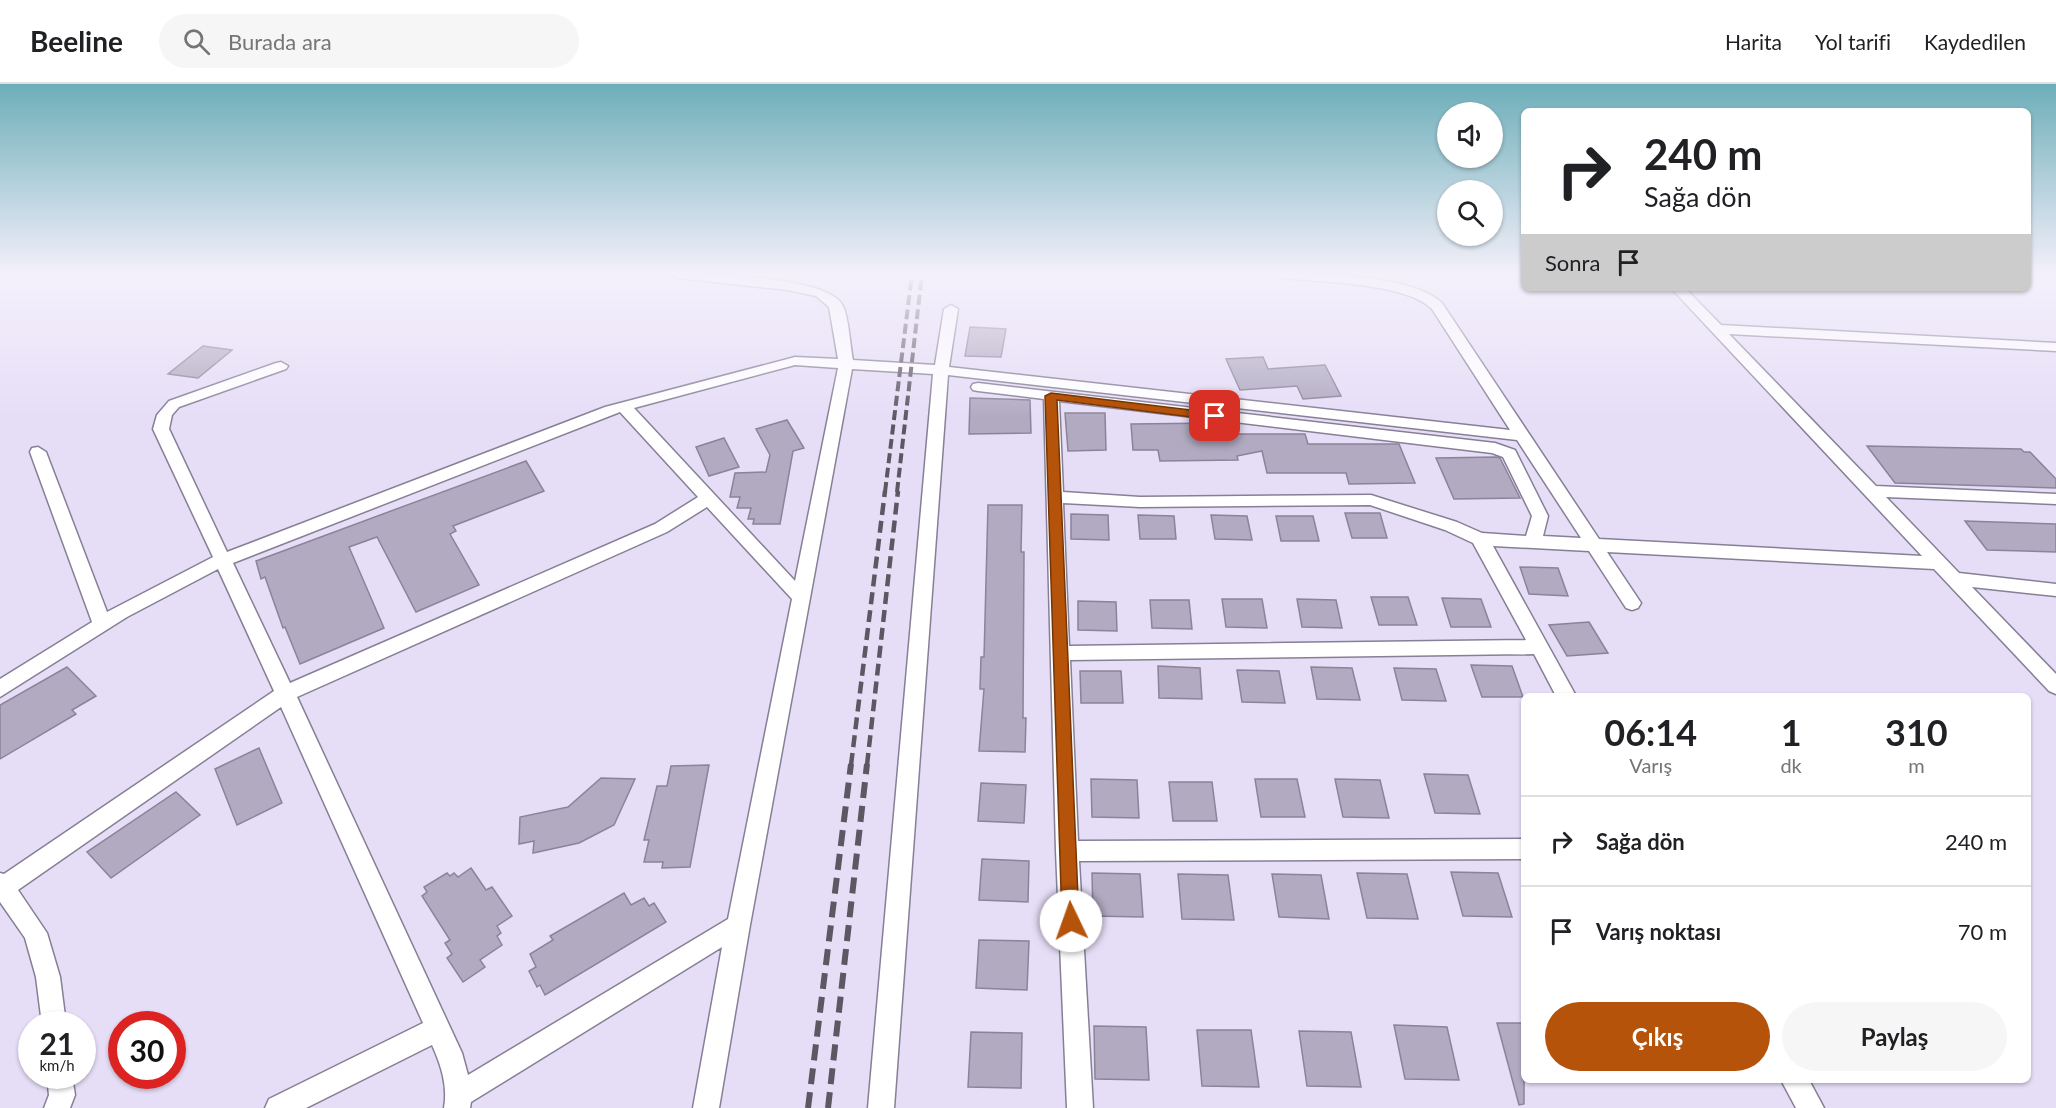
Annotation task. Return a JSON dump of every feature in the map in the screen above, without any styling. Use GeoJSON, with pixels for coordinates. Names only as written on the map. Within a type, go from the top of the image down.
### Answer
{"type":"FeatureCollection","features":[{"type":"Feature","properties":{"kind":"street"},"geometry":{"type":"LineString","coordinates":[[706,1108],[738,925],[846,363],[839,322]]}},
{"type":"Feature","properties":{"kind":"street"},"geometry":{"type":"LineString","coordinates":[[881,1108],[941,370],[949,322]]}},
{"type":"Feature","properties":{"kind":"street"},"geometry":{"type":"LineString","coordinates":[[1448,322],[1632,603]]}},
{"type":"Feature","properties":{"kind":"street"},"geometry":{"type":"LineString","coordinates":[[1709,322],[2056,686]]}},
{"type":"Feature","properties":{"kind":"street"},"geometry":{"type":"LineString","coordinates":[[1718,331],[2056,347]]}},
{"type":"Feature","properties":{"kind":"street"},"geometry":{"type":"LineString","coordinates":[[0,688],[102,624],[205,567],[623,406],[795,361],[941,370],[1524,436]]}},
{"type":"Feature","properties":{"kind":"street"},"geometry":{"type":"LineString","coordinates":[[281,366],[174,404],[167,408],[161,429],[453,1062],[458,1102],[738,925]]}},
{"type":"Feature","properties":{"kind":"street"},"geometry":{"type":"LineString","coordinates":[[972,386],[1495,448],[1509,454],[1540,516],[1533,542]]}},
{"type":"Feature","properties":{"kind":"street"},"geometry":{"type":"LineString","coordinates":[[1051,396],[1067,851],[1080,1108]]}},
{"type":"Feature","properties":{"kind":"street"},"geometry":{"type":"LineString","coordinates":[[623,406],[801,598]]}},
{"type":"Feature","properties":{"kind":"street"},"geometry":{"type":"LineString","coordinates":[[38,452],[102,624]]}},
{"type":"Feature","properties":{"kind":"street"},"geometry":{"type":"LineString","coordinates":[[1869,491],[2056,499]]}},
{"type":"Feature","properties":{"kind":"street"},"geometry":{"type":"LineString","coordinates":[[1054,497],[1140,501],[1371,500],[1441,522],[1479,539],[1937,562]]}},
{"type":"Feature","properties":{"kind":"street"},"geometry":{"type":"LineString","coordinates":[[52,1011],[48,977],[34,933],[2,885],[285,694],[661,528],[709,498]]}},
{"type":"Feature","properties":{"kind":"street"},"geometry":{"type":"LineString","coordinates":[[1479,539],[1564,693]]}},
{"type":"Feature","properties":{"kind":"street"},"geometry":{"type":"LineString","coordinates":[[1952,578],[2056,590]]}},
{"type":"Feature","properties":{"kind":"street"},"geometry":{"type":"LineString","coordinates":[[1060,653],[1538,647]]}},
{"type":"Feature","properties":{"kind":"street"},"geometry":{"type":"LineString","coordinates":[[1067,851],[1521,849]]}},
{"type":"Feature","properties":{"kind":"street"},"geometry":{"type":"LineString","coordinates":[[278,1108],[438,1029]]}},
{"type":"Feature","properties":{"kind":"street"},"geometry":{"type":"LineString","coordinates":[[1796,1083],[1811,1108]]}},
{"type":"Feature","properties":{"kind":"street"},"geometry":{"type":"LineString","coordinates":[[57,1108],[62,1095],[61,1089]]}},
{"type":"Feature","properties":{"kind":"building"},"geometry":{"type":"Polygon","coordinates":[[[970,327],[1006,329],[1001,357],[965,356],[970,327]]]}},
{"type":"Feature","properties":{"kind":"building"},"geometry":{"type":"Polygon","coordinates":[[[203,346],[232,350],[198,378],[168,374],[203,346]]]}},
{"type":"Feature","properties":{"kind":"building"},"geometry":{"type":"Polygon","coordinates":[[[1263,357],[1268,369],[1325,365],[1341,396],[1303,399],[1297,386],[1240,390],[1226,359],[1263,357]]]}},
{"type":"Feature","properties":{"kind":"building"},"geometry":{"type":"Polygon","coordinates":[[[970,398],[1030,400],[1031,433],[969,434],[970,398]]]}},
{"type":"Feature","properties":{"kind":"building"},"geometry":{"type":"Polygon","coordinates":[[[1065,413],[1105,413],[1106,450],[1068,451],[1065,413]]]}},
{"type":"Feature","properties":{"kind":"building"},"geometry":{"type":"Polygon","coordinates":[[[787,420],[804,448],[793,451],[780,524],[753,524],[754,519],[748,519],[751,508],[737,508],[740,497],[730,497],[735,473],[766,472],[770,455],[756,429],[787,420]]]}},
{"type":"Feature","properties":{"kind":"building"},"geometry":{"type":"Polygon","coordinates":[[[1215,423],[1217,434],[1305,434],[1308,444],[1399,444],[1415,483],[1349,484],[1346,473],[1267,473],[1262,451],[1237,456],[1238,460],[1160,461],[1158,450],[1133,450],[1131,424],[1215,423]]]}},
{"type":"Feature","properties":{"kind":"building"},"geometry":{"type":"Polygon","coordinates":[[[724,438],[739,467],[709,476],[696,447],[724,438]]]}},
{"type":"Feature","properties":{"kind":"building"},"geometry":{"type":"Polygon","coordinates":[[[1867,446],[2021,449],[2024,452],[2030,452],[2056,479],[2056,488],[1895,483],[1867,446]]]}},
{"type":"Feature","properties":{"kind":"building"},"geometry":{"type":"Polygon","coordinates":[[[1436,458],[1500,458],[1520,498],[1454,499],[1436,458]]]}},
{"type":"Feature","properties":{"kind":"building"},"geometry":{"type":"Polygon","coordinates":[[[526,461],[544,491],[453,526],[456,531],[450,534],[479,585],[416,612],[377,537],[349,547],[384,628],[300,664],[285,627],[283,628],[265,577],[261,579],[256,561],[526,461]]]}},
{"type":"Feature","properties":{"kind":"building"},"geometry":{"type":"Polygon","coordinates":[[[988,505],[1022,505],[1025,752],[979,751],[984,689],[980,689],[981,657],[984,657],[988,505]]]}},
{"type":"Feature","properties":{"kind":"building"},"geometry":{"type":"Polygon","coordinates":[[[1345,513],[1380,513],[1387,538],[1352,538],[1345,513]]]}},
{"type":"Feature","properties":{"kind":"building"},"geometry":{"type":"Polygon","coordinates":[[[1071,514],[1108,515],[1109,540],[1071,539],[1071,514]]]}},
{"type":"Feature","properties":{"kind":"building"},"geometry":{"type":"Polygon","coordinates":[[[1138,515],[1174,516],[1176,539],[1140,539],[1138,515]]]}},
{"type":"Feature","properties":{"kind":"building"},"geometry":{"type":"Polygon","coordinates":[[[1211,515],[1247,516],[1252,540],[1215,539],[1211,515]]]}},
{"type":"Feature","properties":{"kind":"building"},"geometry":{"type":"Polygon","coordinates":[[[1276,516],[1313,516],[1319,541],[1281,541],[1276,516]]]}},
{"type":"Feature","properties":{"kind":"building"},"geometry":{"type":"Polygon","coordinates":[[[1965,521],[2056,524],[2056,552],[1987,550],[1965,521]]]}},
{"type":"Feature","properties":{"kind":"building"},"geometry":{"type":"Polygon","coordinates":[[[1520,567],[1558,568],[1568,596],[1529,594],[1520,567]]]}},
{"type":"Feature","properties":{"kind":"building"},"geometry":{"type":"Polygon","coordinates":[[[1371,597],[1408,597],[1417,625],[1379,625],[1371,597]]]}},
{"type":"Feature","properties":{"kind":"building"},"geometry":{"type":"Polygon","coordinates":[[[1442,598],[1481,599],[1491,627],[1451,627],[1442,598]]]}},
{"type":"Feature","properties":{"kind":"building"},"geometry":{"type":"Polygon","coordinates":[[[1222,599],[1262,599],[1267,628],[1226,627],[1222,599]]]}},
{"type":"Feature","properties":{"kind":"building"},"geometry":{"type":"Polygon","coordinates":[[[1297,599],[1336,600],[1342,628],[1302,627],[1297,599]]]}},
{"type":"Feature","properties":{"kind":"building"},"geometry":{"type":"Polygon","coordinates":[[[1150,600],[1189,600],[1192,629],[1152,628],[1150,600]]]}},
{"type":"Feature","properties":{"kind":"building"},"geometry":{"type":"Polygon","coordinates":[[[1078,601],[1116,602],[1117,631],[1078,630],[1078,601]]]}},
{"type":"Feature","properties":{"kind":"building"},"geometry":{"type":"Polygon","coordinates":[[[1589,622],[1608,653],[1567,656],[1549,625],[1589,622]]]}},
{"type":"Feature","properties":{"kind":"building"},"geometry":{"type":"Polygon","coordinates":[[[1471,665],[1512,666],[1521,697],[1482,697],[1471,665]]]}},
{"type":"Feature","properties":{"kind":"building"},"geometry":{"type":"Polygon","coordinates":[[[1158,666],[1200,668],[1202,699],[1159,698],[1158,666]]]}},
{"type":"Feature","properties":{"kind":"building"},"geometry":{"type":"Polygon","coordinates":[[[67,667],[96,696],[72,710],[76,714],[0,759],[0,705],[67,667]]]}},
{"type":"Feature","properties":{"kind":"building"},"geometry":{"type":"Polygon","coordinates":[[[1311,667],[1352,668],[1360,700],[1317,699],[1311,667]]]}},
{"type":"Feature","properties":{"kind":"building"},"geometry":{"type":"Polygon","coordinates":[[[1394,668],[1436,669],[1446,701],[1402,700],[1394,668]]]}},
{"type":"Feature","properties":{"kind":"building"},"geometry":{"type":"Polygon","coordinates":[[[1237,670],[1279,671],[1285,703],[1242,702],[1237,670]]]}},
{"type":"Feature","properties":{"kind":"building"},"geometry":{"type":"Polygon","coordinates":[[[1080,671],[1121,671],[1123,703],[1081,703],[1080,671]]]}},
{"type":"Feature","properties":{"kind":"building"},"geometry":{"type":"Polygon","coordinates":[[[259,748],[282,803],[237,825],[215,769],[259,748]]]}},
{"type":"Feature","properties":{"kind":"building"},"geometry":{"type":"Polygon","coordinates":[[[709,765],[690,867],[662,868],[663,862],[644,862],[649,840],[644,840],[657,786],[667,786],[671,766],[709,765]]]}},
{"type":"Feature","properties":{"kind":"building"},"geometry":{"type":"Polygon","coordinates":[[[1424,774],[1468,775],[1480,814],[1435,813],[1424,774]]]}},
{"type":"Feature","properties":{"kind":"building"},"geometry":{"type":"Polygon","coordinates":[[[601,778],[635,779],[614,825],[579,843],[533,853],[534,841],[519,844],[520,817],[568,807],[601,778]]]}},
{"type":"Feature","properties":{"kind":"building"},"geometry":{"type":"Polygon","coordinates":[[[1091,779],[1137,780],[1139,818],[1092,817],[1091,779]]]}},
{"type":"Feature","properties":{"kind":"building"},"geometry":{"type":"Polygon","coordinates":[[[1255,779],[1297,779],[1305,817],[1261,817],[1255,779]]]}},
{"type":"Feature","properties":{"kind":"building"},"geometry":{"type":"Polygon","coordinates":[[[1335,779],[1380,780],[1389,818],[1343,817],[1335,779]]]}},
{"type":"Feature","properties":{"kind":"building"},"geometry":{"type":"Polygon","coordinates":[[[1169,782],[1212,782],[1217,821],[1173,821],[1169,782]]]}},
{"type":"Feature","properties":{"kind":"building"},"geometry":{"type":"Polygon","coordinates":[[[981,783],[1026,785],[1024,823],[978,821],[981,783]]]}},
{"type":"Feature","properties":{"kind":"building"},"geometry":{"type":"Polygon","coordinates":[[[176,792],[200,815],[111,878],[87,852],[176,792]]]}},
{"type":"Feature","properties":{"kind":"building"},"geometry":{"type":"Polygon","coordinates":[[[982,859],[1029,861],[1028,902],[979,900],[982,859]]]}},
{"type":"Feature","properties":{"kind":"building"},"geometry":{"type":"Polygon","coordinates":[[[471,868],[486,890],[492,887],[512,916],[497,926],[501,933],[497,936],[502,945],[480,960],[485,967],[463,982],[447,958],[452,954],[445,943],[450,940],[422,896],[427,892],[424,887],[447,873],[450,876],[454,873],[458,877],[471,868]]]}},
{"type":"Feature","properties":{"kind":"building"},"geometry":{"type":"Polygon","coordinates":[[[1451,872],[1498,873],[1512,917],[1463,916],[1451,872]]]}},
{"type":"Feature","properties":{"kind":"building"},"geometry":{"type":"Polygon","coordinates":[[[1092,873],[1140,874],[1143,917],[1093,916],[1092,873]]]}},
{"type":"Feature","properties":{"kind":"building"},"geometry":{"type":"Polygon","coordinates":[[[1357,873],[1407,874],[1418,919],[1367,918],[1357,873]]]}},
{"type":"Feature","properties":{"kind":"building"},"geometry":{"type":"Polygon","coordinates":[[[1178,874],[1228,875],[1234,920],[1182,919],[1178,874]]]}},
{"type":"Feature","properties":{"kind":"building"},"geometry":{"type":"Polygon","coordinates":[[[1272,874],[1321,875],[1329,919],[1279,917],[1272,874]]]}},
{"type":"Feature","properties":{"kind":"building"},"geometry":{"type":"Polygon","coordinates":[[[624,893],[631,905],[644,898],[649,906],[654,903],[666,922],[545,995],[540,985],[537,987],[529,971],[536,967],[530,954],[553,940],[550,936],[624,893]]]}},
{"type":"Feature","properties":{"kind":"building"},"geometry":{"type":"Polygon","coordinates":[[[979,940],[1029,941],[1027,990],[976,988],[979,940]]]}},
{"type":"Feature","properties":{"kind":"building"},"geometry":{"type":"Polygon","coordinates":[[[1497,1023],[1521,1023],[1521,1083],[1524,1083],[1524,1104],[1519,1105],[1497,1023]]]}},
{"type":"Feature","properties":{"kind":"building"},"geometry":{"type":"Polygon","coordinates":[[[1394,1025],[1447,1027],[1459,1080],[1405,1079],[1394,1025]]]}},
{"type":"Feature","properties":{"kind":"building"},"geometry":{"type":"Polygon","coordinates":[[[1094,1026],[1146,1027],[1149,1080],[1095,1079],[1094,1026]]]}},
{"type":"Feature","properties":{"kind":"building"},"geometry":{"type":"Polygon","coordinates":[[[1197,1030],[1251,1030],[1259,1087],[1202,1086],[1197,1030]]]}},
{"type":"Feature","properties":{"kind":"building"},"geometry":{"type":"Polygon","coordinates":[[[1299,1031],[1351,1032],[1361,1087],[1307,1086],[1299,1031]]]}},
{"type":"Feature","properties":{"kind":"building"},"geometry":{"type":"Polygon","coordinates":[[[971,1032],[1022,1033],[1021,1088],[968,1087],[971,1032]]]}},
{"type":"Feature","properties":{"kind":"railway"},"geometry":{"type":"LineString","coordinates":[[885,492],[906,322]]}},
{"type":"Feature","properties":{"kind":"railway"},"geometry":{"type":"LineString","coordinates":[[897,492],[917,322]]}},
{"type":"Feature","properties":{"kind":"railway"},"geometry":{"type":"LineString","coordinates":[[851,765],[885,491]]}},
{"type":"Feature","properties":{"kind":"railway"},"geometry":{"type":"LineString","coordinates":[[867,765],[898,491]]}},
{"type":"Feature","properties":{"kind":"railway"},"geometry":{"type":"LineString","coordinates":[[808,1108],[851,764]]}},
{"type":"Feature","properties":{"kind":"railway"},"geometry":{"type":"LineString","coordinates":[[828,1108],[867,764]]}},
{"type":"Feature","properties":{"kind":"route"},"geometry":{"type":"LineString","coordinates":[[1071,921],[1051,396],[1215,416]]}}]}
